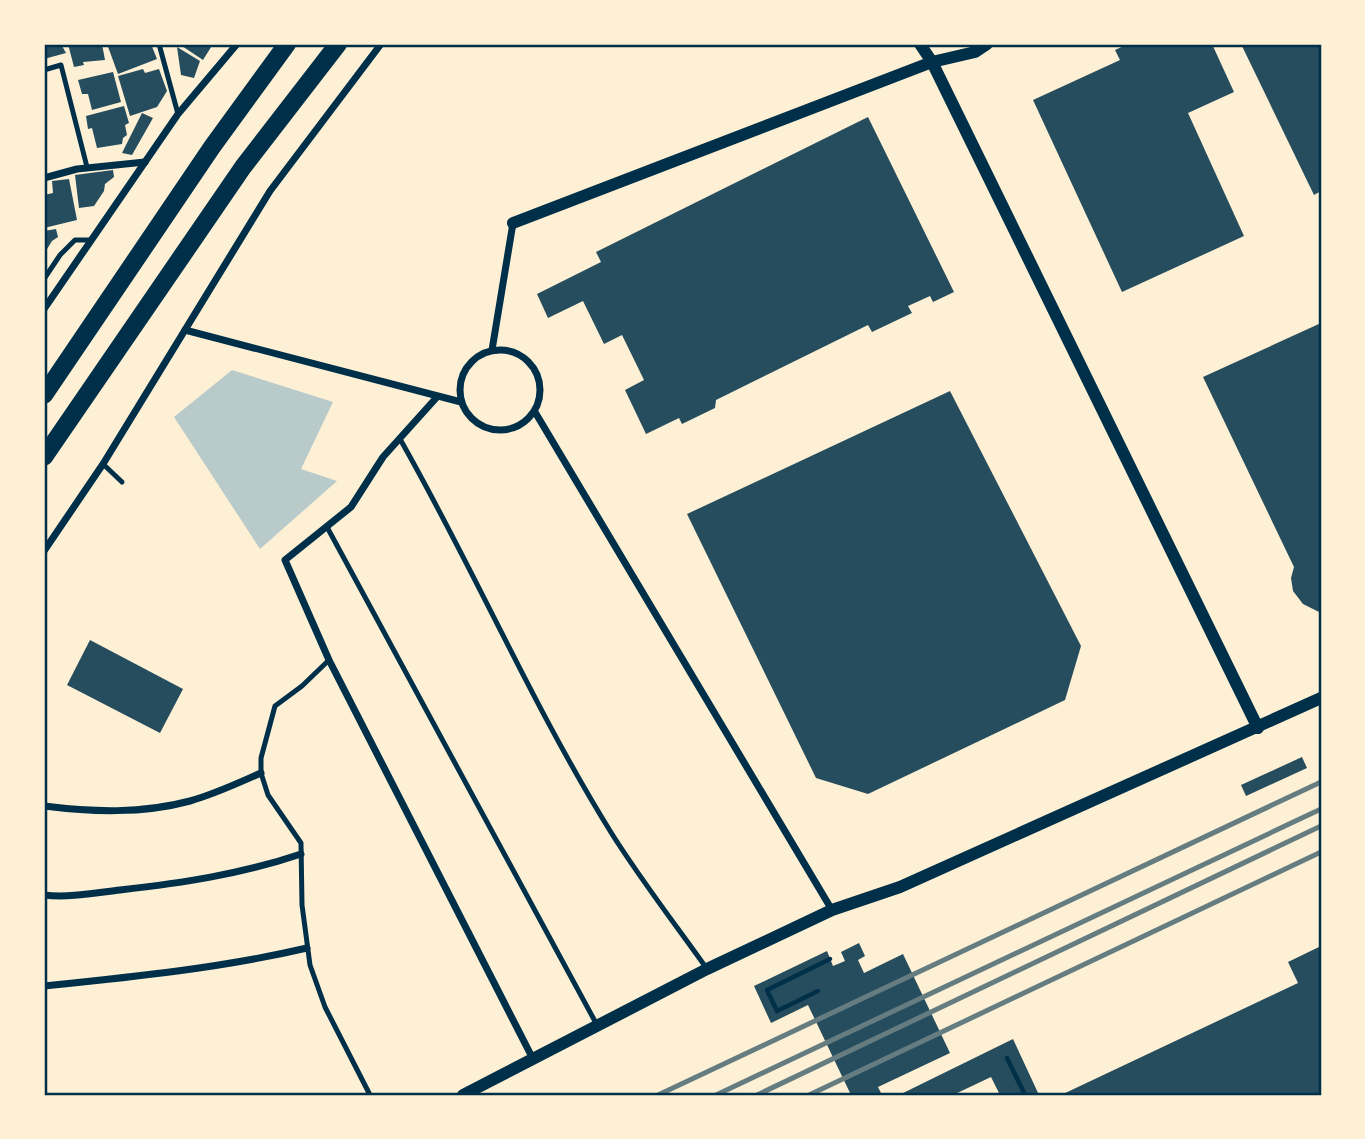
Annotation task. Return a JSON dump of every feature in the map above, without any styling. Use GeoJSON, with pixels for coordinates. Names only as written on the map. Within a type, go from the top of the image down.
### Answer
{"type":"FeatureCollection","features":[{"type":"Feature","properties":{"kind":"main road"},"geometry":{"type":"LineString","coordinates":[[44,395],[212,147],[287,44]]}},
{"type":"Feature","properties":{"kind":"main road"},"geometry":{"type":"LineString","coordinates":[[44,457],[243,167],[338,44]]}},
{"type":"Feature","properties":{"kind":"street"},"geometry":{"type":"LineString","coordinates":[[44,309],[178,114],[237,44]]}},
{"type":"Feature","properties":{"kind":"street"},"geometry":{"type":"LineString","coordinates":[[44,551],[103,464],[270,191],[381,44]]}},
{"type":"Feature","properties":{"kind":"street"},"geometry":{"type":"LineString","coordinates":[[920,44],[932,62],[1258,728]]}},
{"type":"Feature","properties":{"kind":"street"},"geometry":{"type":"LineString","coordinates":[[492,350],[513,223],[932,62],[975,52],[987,44]]}},
{"type":"Feature","properties":{"kind":"street"},"geometry":{"type":"LineString","coordinates":[[44,178],[87,167],[145,162]]}},
{"type":"Feature","properties":{"kind":"street"},"geometry":{"type":"LineString","coordinates":[[185,330],[461,402]]}},
{"type":"Feature","properties":{"kind":"street"},"geometry":{"type":"LineString","coordinates":[[492,350],[511,351],[522,356],[532,365],[538,376],[541,389],[535,412],[513,429],[487,429],[467,414],[461,402],[459,388],[469,363],[492,350]]}},
{"type":"Feature","properties":{"kind":"street"},"geometry":{"type":"LineString","coordinates":[[437,397],[383,457],[351,507],[285,560],[329,660],[533,1059]]}},
{"type":"Feature","properties":{"kind":"street"},"geometry":{"type":"LineString","coordinates":[[535,412],[832,911]]}},
{"type":"Feature","properties":{"kind":"street"},"geometry":{"type":"LineString","coordinates":[[463,1095],[707,970],[832,911],[900,887],[1321,698]]}},
{"type":"Feature","properties":{"kind":"street"},"geometry":{"type":"LineString","coordinates":[[44,806],[92,811],[145,809],[189,801],[261,773]]}},
{"type":"Feature","properties":{"kind":"street"},"geometry":{"type":"LineString","coordinates":[[44,895],[106,892],[210,878],[301,854]]}},
{"type":"Feature","properties":{"kind":"street"},"geometry":{"type":"LineString","coordinates":[[44,986],[219,965],[307,948]]}},
{"type":"Feature","properties":{"kind":"lane"},"geometry":{"type":"LineString","coordinates":[[159,44],[178,114]]}},
{"type":"Feature","properties":{"kind":"lane"},"geometry":{"type":"LineString","coordinates":[[44,69],[61,65],[87,167]]}},
{"type":"Feature","properties":{"kind":"lane"},"geometry":{"type":"LineString","coordinates":[[44,279],[75,240],[91,240]]}},
{"type":"Feature","properties":{"kind":"lane"},"geometry":{"type":"LineString","coordinates":[[400,439],[440,509],[557,737],[613,834],[707,970]]}},
{"type":"Feature","properties":{"kind":"lane"},"geometry":{"type":"LineString","coordinates":[[103,464],[121,482]]}},
{"type":"Feature","properties":{"kind":"lane"},"geometry":{"type":"LineString","coordinates":[[327,527],[597,1026]]}},
{"type":"Feature","properties":{"kind":"lane"},"geometry":{"type":"LineString","coordinates":[[329,660],[302,686],[275,706],[261,758],[261,773],[268,795],[301,844],[302,905],[310,965],[325,1007],[370,1095]]}},
{"type":"Feature","properties":{"kind":"path"},"geometry":{"type":"LineString","coordinates":[[818,991],[777,1011],[767,990],[830,959]]}},
{"type":"Feature","properties":{"kind":"path"},"geometry":{"type":"LineString","coordinates":[[1007,1058],[1025,1095]]}},
{"type":"Feature","properties":{"kind":"shaded area"},"geometry":{"type":"Polygon","coordinates":[[[232,370],[333,402],[301,469],[337,481],[260,549],[174,417],[232,370]]]}},
{"type":"Feature","properties":{"kind":"building"},"geometry":{"type":"Polygon","coordinates":[[[44,44],[61,44],[66,53],[44,59],[44,44]]]}},
{"type":"Feature","properties":{"kind":"building"},"geometry":{"type":"Polygon","coordinates":[[[68,44],[102,44],[105,60],[83,62],[84,65],[74,67],[68,44]]]}},
{"type":"Feature","properties":{"kind":"building"},"geometry":{"type":"Polygon","coordinates":[[[107,44],[151,44],[157,59],[118,74],[107,44]]]}},
{"type":"Feature","properties":{"kind":"building"},"geometry":{"type":"Polygon","coordinates":[[[179,44],[213,44],[203,60],[179,44]]]}},
{"type":"Feature","properties":{"kind":"building"},"geometry":{"type":"Polygon","coordinates":[[[1128,44],[1212,44],[1234,92],[1188,113],[1244,236],[1122,292],[1033,100],[1120,60],[1115,50],[1128,44]]]}},
{"type":"Feature","properties":{"kind":"building"},"geometry":{"type":"Polygon","coordinates":[[[1241,44],[1321,44],[1321,191],[1314,195],[1241,44]]]}},
{"type":"Feature","properties":{"kind":"building"},"geometry":{"type":"Polygon","coordinates":[[[177,47],[200,61],[194,78],[181,75],[177,47]]]}},
{"type":"Feature","properties":{"kind":"building"},"geometry":{"type":"Polygon","coordinates":[[[143,69],[145,73],[159,69],[167,91],[157,107],[130,116],[118,76],[143,69]]]}},
{"type":"Feature","properties":{"kind":"building"},"geometry":{"type":"Polygon","coordinates":[[[113,72],[121,102],[92,110],[88,94],[82,94],[78,80],[113,72]]]}},
{"type":"Feature","properties":{"kind":"building"},"geometry":{"type":"Polygon","coordinates":[[[124,106],[129,123],[125,125],[127,135],[122,144],[97,148],[92,128],[88,129],[86,116],[124,106]]]}},
{"type":"Feature","properties":{"kind":"building"},"geometry":{"type":"Polygon","coordinates":[[[142,113],[153,118],[132,155],[122,153],[142,113]]]}},
{"type":"Feature","properties":{"kind":"building"},"geometry":{"type":"Polygon","coordinates":[[[868,117],[954,292],[933,302],[930,296],[908,306],[912,313],[872,332],[868,325],[716,400],[715,408],[682,424],[679,418],[646,434],[625,390],[644,380],[622,335],[604,344],[583,301],[548,318],[537,294],[601,262],[596,252],[868,117]]]}},
{"type":"Feature","properties":{"kind":"building"},"geometry":{"type":"Polygon","coordinates":[[[113,170],[114,177],[105,184],[104,191],[94,206],[79,208],[75,175],[113,170]]]}},
{"type":"Feature","properties":{"kind":"building"},"geometry":{"type":"Polygon","coordinates":[[[69,179],[77,220],[44,228],[44,195],[53,193],[52,181],[69,179]]]}},
{"type":"Feature","properties":{"kind":"building"},"geometry":{"type":"Polygon","coordinates":[[[56,229],[58,237],[44,254],[44,231],[56,229]]]}},
{"type":"Feature","properties":{"kind":"building"},"geometry":{"type":"Polygon","coordinates":[[[1321,323],[1321,613],[1303,604],[1293,591],[1291,578],[1294,567],[1203,377],[1321,323]]]}},
{"type":"Feature","properties":{"kind":"building"},"geometry":{"type":"Polygon","coordinates":[[[950,391],[1081,646],[1065,700],[868,794],[816,778],[687,514],[950,391]]]}},
{"type":"Feature","properties":{"kind":"building"},"geometry":{"type":"Polygon","coordinates":[[[90,640],[183,689],[160,733],[67,685],[90,640]]]}},
{"type":"Feature","properties":{"kind":"building"},"geometry":{"type":"Polygon","coordinates":[[[1302,757],[1307,768],[1246,796],[1241,785],[1302,757]]]}},
{"type":"Feature","properties":{"kind":"building"},"geometry":{"type":"Polygon","coordinates":[[[859,943],[865,956],[858,960],[864,973],[903,954],[950,1053],[878,1087],[882,1095],[851,1095],[808,1005],[771,1023],[754,986],[827,951],[833,966],[845,961],[841,952],[859,943]]]}},
{"type":"Feature","properties":{"kind":"building"},"geometry":{"type":"Polygon","coordinates":[[[1321,946],[1321,1095],[1061,1095],[1298,983],[1288,962],[1321,946]]]}},
{"type":"Feature","properties":{"kind":"building"},"geometry":{"type":"Polygon","coordinates":[[[1013,1039],[1039,1095],[1000,1095],[991,1077],[953,1095],[899,1095],[1013,1039]]]}},
{"type":"Feature","properties":{"kind":"railway"},"geometry":{"type":"LineString","coordinates":[[658,1095],[1321,782]]}},
{"type":"Feature","properties":{"kind":"railway"},"geometry":{"type":"LineString","coordinates":[[716,1095],[1321,809]]}},
{"type":"Feature","properties":{"kind":"railway"},"geometry":{"type":"LineString","coordinates":[[757,1095],[1321,826]]}},
{"type":"Feature","properties":{"kind":"railway"},"geometry":{"type":"LineString","coordinates":[[809,1095],[1321,852]]}}]}
